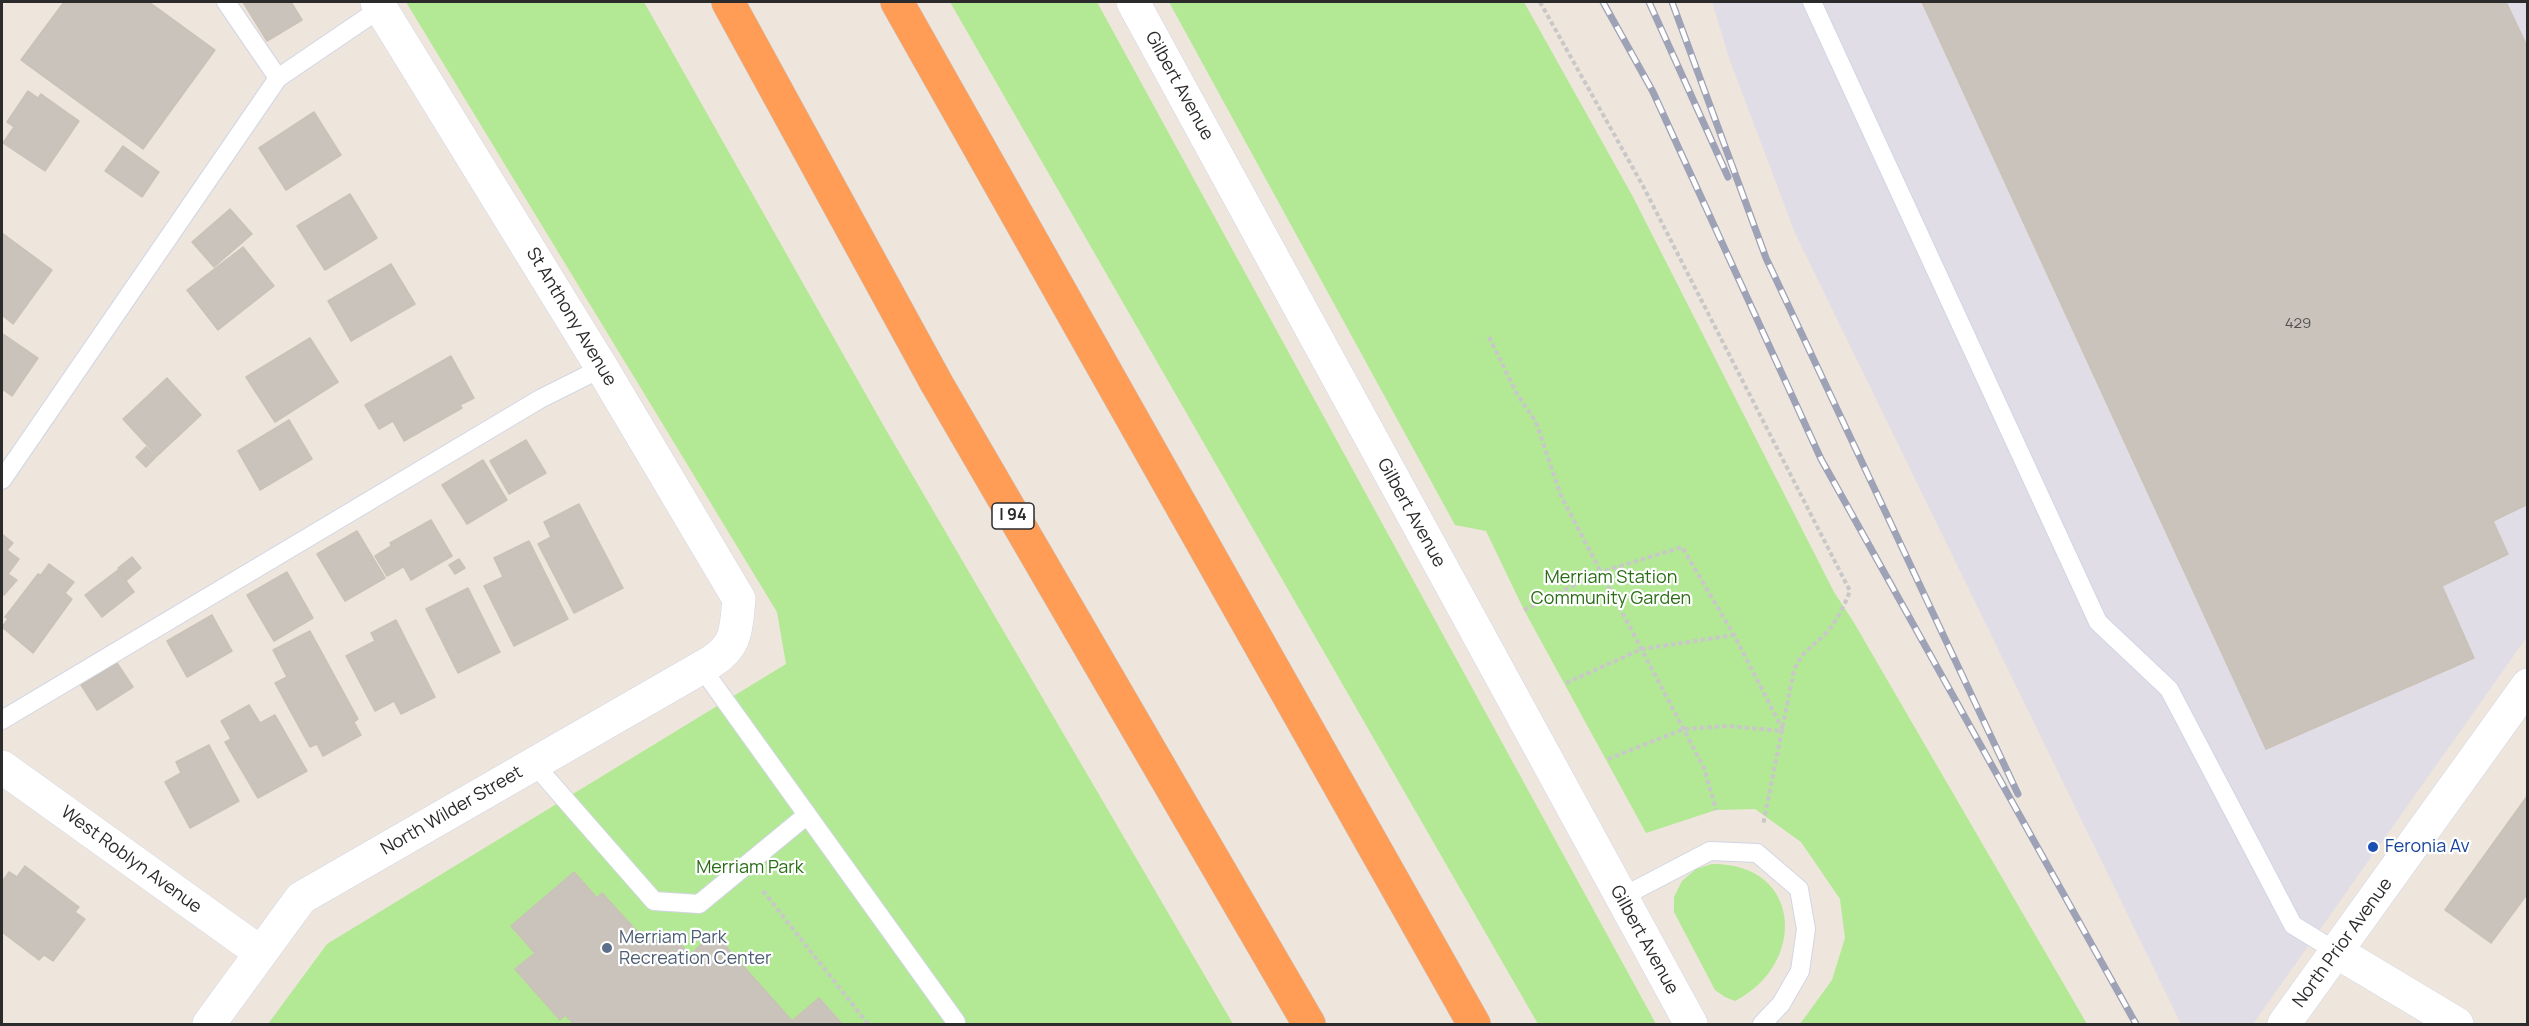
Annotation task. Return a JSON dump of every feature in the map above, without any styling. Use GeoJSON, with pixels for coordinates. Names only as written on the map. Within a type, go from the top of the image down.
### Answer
{"type":"FeatureCollection","features":[{"type":"Feature","properties":{"kind":"highway","name":"I 94"},"geometry":{"type":"LineString","coordinates":[[728,2],[937,384],[1309,1024]]}},
{"type":"Feature","properties":{"kind":"highway"},"geometry":{"type":"LineString","coordinates":[[897,2],[1474,1024]]}},
{"type":"Feature","properties":{"kind":"street","name":"Gilbert Avenue"},"geometry":{"type":"LineString","coordinates":[[1133,2],[1620,898],[1691,1024]]}},
{"type":"Feature","properties":{"kind":"street","name":"St Anthony Avenue"},"geometry":{"type":"LineString","coordinates":[[379,5],[602,368],[739,599],[734,640]]}},
{"type":"Feature","properties":{"kind":"street","name":"North Wilder Street"},"geometry":{"type":"LineString","coordinates":[[209,1024],[301,898],[720,657],[734,640]]}},
{"type":"Feature","properties":{"kind":"street","name":"North Prior Avenue"},"geometry":{"type":"LineString","coordinates":[[2284,1024],[2528,686]]}},
{"type":"Feature","properties":{"kind":"street","name":"West Roblyn Avenue"},"geometry":{"type":"LineString","coordinates":[[2,767],[261,953]]}},
{"type":"Feature","properties":{"kind":"street"},"geometry":{"type":"LineString","coordinates":[[2337,952],[2457,1024]]}},
{"type":"Feature","properties":{"kind":"lane"},"geometry":{"type":"LineString","coordinates":[[226,2],[278,78]]}},
{"type":"Feature","properties":{"kind":"lane"},"geometry":{"type":"LineString","coordinates":[[1812,2],[2098,622],[2169,689],[2293,925],[2337,952]]}},
{"type":"Feature","properties":{"kind":"lane"},"geometry":{"type":"LineString","coordinates":[[2,480],[278,78],[379,5]]}},
{"type":"Feature","properties":{"kind":"lane"},"geometry":{"type":"LineString","coordinates":[[2,720],[540,399],[602,368]]}},
{"type":"Feature","properties":{"kind":"lane"},"geometry":{"type":"LineString","coordinates":[[701,667],[956,1022]]}},
{"type":"Feature","properties":{"kind":"lane"},"geometry":{"type":"LineString","coordinates":[[534,764],[654,901],[699,904],[807,815]]}},
{"type":"Feature","properties":{"kind":"lane"},"geometry":{"type":"LineString","coordinates":[[1620,898],[1710,851],[1757,853],[1799,889],[1806,928],[1800,970],[1781,1004],[1762,1024]]}},
{"type":"Feature","properties":{"kind":"path"},"geometry":{"type":"LineString","coordinates":[[1540,2],[1643,186],[1851,591],[1839,616],[1825,634],[1800,656],[1794,670],[1757,853]]}},
{"type":"Feature","properties":{"kind":"path"},"geometry":{"type":"LineString","coordinates":[[1489,338],[1517,394],[1536,422],[1561,496],[1704,768],[1716,810]]}},
{"type":"Feature","properties":{"kind":"path"},"geometry":{"type":"LineString","coordinates":[[1524,610],[1601,572],[1682,547],[1734,635],[1783,731]]}},
{"type":"Feature","properties":{"kind":"path"},"geometry":{"type":"LineString","coordinates":[[1566,683],[1642,650],[1734,635]]}},
{"type":"Feature","properties":{"kind":"path"},"geometry":{"type":"LineString","coordinates":[[1608,759],[1684,729],[1728,726],[1783,731]]}},
{"type":"Feature","properties":{"kind":"shaded area"},"geometry":{"type":"Polygon","coordinates":[[[1712,2],[2527,2],[2527,637],[2253,1024],[2181,1024],[1795,233],[1730,61],[1712,2]]]}},
{"type":"Feature","properties":{"kind":"green space","name":"Merriam Park"},"geometry":{"type":"Polygon","coordinates":[[[406,2],[644,2],[882,423],[1233,1024],[268,1024],[327,944],[786,664],[777,612],[406,2]]]}},
{"type":"Feature","properties":{"kind":"green space"},"geometry":{"type":"Polygon","coordinates":[[[950,2],[1097,2],[1656,1024],[1538,1024],[950,2]]]}},
{"type":"Feature","properties":{"kind":"green space","name":"Merriam Station Community Garden"},"geometry":{"type":"Polygon","coordinates":[[[1169,2],[1524,2],[1633,197],[1834,592],[2087,1024],[1800,1024],[1832,980],[1845,938],[1840,899],[1801,842],[1755,809],[1716,810],[1646,833],[1524,610],[1486,531],[1455,525],[1169,2]]]}},
{"type":"Feature","properties":{"kind":"green space"},"geometry":{"type":"Polygon","coordinates":[[[1712,864],[1742,868],[1764,880],[1778,897],[1785,919],[1783,942],[1775,964],[1758,985],[1735,1001],[1715,990],[1674,912],[1674,897],[1682,881],[1696,869],[1712,864]]]}},
{"type":"Feature","properties":{"kind":"building"},"geometry":{"type":"Polygon","coordinates":[[[64,2],[149,2],[215,50],[143,149],[21,60],[64,2]]]}},
{"type":"Feature","properties":{"kind":"building"},"geometry":{"type":"Polygon","coordinates":[[[243,2],[291,2],[302,20],[267,41],[243,2]]]}},
{"type":"Feature","properties":{"kind":"building"},"geometry":{"type":"Polygon","coordinates":[[[1922,2],[2506,2],[2528,48],[2528,504],[2493,521],[2508,554],[2442,586],[2474,658],[2266,749],[1922,2]]]}},
{"type":"Feature","properties":{"kind":"building"},"geometry":{"type":"Polygon","coordinates":[[[28,91],[38,98],[41,94],[79,121],[45,171],[3,143],[14,127],[7,122],[28,91]]]}},
{"type":"Feature","properties":{"kind":"building"},"geometry":{"type":"Polygon","coordinates":[[[314,112],[341,155],[286,190],[259,148],[314,112]]]}},
{"type":"Feature","properties":{"kind":"building"},"geometry":{"type":"Polygon","coordinates":[[[123,146],[159,172],[142,197],[105,171],[123,146]]]}},
{"type":"Feature","properties":{"kind":"building"},"geometry":{"type":"Polygon","coordinates":[[[350,194],[377,238],[325,270],[297,226],[350,194]]]}},
{"type":"Feature","properties":{"kind":"building"},"geometry":{"type":"Polygon","coordinates":[[[230,209],[252,234],[214,267],[192,242],[230,209]]]}},
{"type":"Feature","properties":{"kind":"building"},"geometry":{"type":"Polygon","coordinates":[[[2,233],[52,270],[13,324],[2,315],[2,233]]]}},
{"type":"Feature","properties":{"kind":"building"},"geometry":{"type":"Polygon","coordinates":[[[243,247],[274,286],[218,330],[187,290],[243,247]]]}},
{"type":"Feature","properties":{"kind":"building"},"geometry":{"type":"Polygon","coordinates":[[[391,264],[415,304],[351,341],[328,301],[391,264]]]}},
{"type":"Feature","properties":{"kind":"building"},"geometry":{"type":"Polygon","coordinates":[[[3,334],[38,358],[12,396],[2,389],[3,334]]]}},
{"type":"Feature","properties":{"kind":"building"},"geometry":{"type":"Polygon","coordinates":[[[310,338],[338,382],[275,422],[246,377],[310,338]]]}},
{"type":"Feature","properties":{"kind":"building"},"geometry":{"type":"Polygon","coordinates":[[[451,356],[474,398],[460,405],[462,408],[404,441],[393,421],[379,429],[365,405],[451,356]]]}},
{"type":"Feature","properties":{"kind":"building"},"geometry":{"type":"Polygon","coordinates":[[[167,378],[201,415],[157,456],[123,419],[167,378]]]}},
{"type":"Feature","properties":{"kind":"building"},"geometry":{"type":"Polygon","coordinates":[[[289,420],[312,459],[260,490],[238,451],[289,420]]]}},
{"type":"Feature","properties":{"kind":"building"},"geometry":{"type":"Polygon","coordinates":[[[526,440],[546,473],[509,494],[490,461],[526,440]]]}},
{"type":"Feature","properties":{"kind":"building"},"geometry":{"type":"Polygon","coordinates":[[[146,447],[156,457],[146,467],[136,457],[146,447]]]}},
{"type":"Feature","properties":{"kind":"building"},"geometry":{"type":"Polygon","coordinates":[[[483,460],[507,500],[467,524],[442,485],[483,460]]]}},
{"type":"Feature","properties":{"kind":"building"},"geometry":{"type":"Polygon","coordinates":[[[579,504],[623,588],[574,613],[538,544],[551,537],[544,522],[579,504]]]}},
{"type":"Feature","properties":{"kind":"building"},"geometry":{"type":"Polygon","coordinates":[[[431,520],[452,556],[411,580],[390,543],[431,520]]]}},
{"type":"Feature","properties":{"kind":"building"},"geometry":{"type":"Polygon","coordinates":[[[357,531],[385,578],[345,601],[317,554],[357,531]]]}},
{"type":"Feature","properties":{"kind":"building"},"geometry":{"type":"Polygon","coordinates":[[[2,534],[13,543],[7,550],[19,559],[8,574],[17,580],[4,595],[2,594],[2,534]]]}},
{"type":"Feature","properties":{"kind":"building"},"geometry":{"type":"Polygon","coordinates":[[[529,541],[568,619],[514,646],[484,586],[503,577],[494,558],[529,541]]]}},
{"type":"Feature","properties":{"kind":"building"},"geometry":{"type":"Polygon","coordinates":[[[391,546],[403,567],[387,576],[375,556],[391,546]]]}},
{"type":"Feature","properties":{"kind":"building"},"geometry":{"type":"Polygon","coordinates":[[[132,557],[141,568],[127,580],[118,568],[132,557]]]}},
{"type":"Feature","properties":{"kind":"building"},"geometry":{"type":"Polygon","coordinates":[[[459,559],[465,568],[455,574],[449,565],[459,559]]]}},
{"type":"Feature","properties":{"kind":"building"},"geometry":{"type":"Polygon","coordinates":[[[49,564],[74,582],[65,593],[72,599],[33,653],[2,627],[8,619],[5,617],[38,574],[41,575],[49,564]]]}},
{"type":"Feature","properties":{"kind":"building"},"geometry":{"type":"Polygon","coordinates":[[[118,570],[134,592],[102,617],[85,595],[118,570]]]}},
{"type":"Feature","properties":{"kind":"building"},"geometry":{"type":"Polygon","coordinates":[[[287,572],[313,618],[274,641],[247,595],[287,572]]]}},
{"type":"Feature","properties":{"kind":"building"},"geometry":{"type":"Polygon","coordinates":[[[468,588],[500,652],[458,673],[426,609],[468,588]]]}},
{"type":"Feature","properties":{"kind":"building"},"geometry":{"type":"Polygon","coordinates":[[[212,615],[232,651],[187,677],[167,641],[212,615]]]}},
{"type":"Feature","properties":{"kind":"building"},"geometry":{"type":"Polygon","coordinates":[[[396,620],[435,697],[401,714],[394,701],[375,711],[346,656],[375,641],[371,633],[396,620]]]}},
{"type":"Feature","properties":{"kind":"building"},"geometry":{"type":"Polygon","coordinates":[[[310,631],[358,719],[354,722],[361,735],[323,756],[317,744],[310,747],[275,683],[287,677],[273,650],[310,631]]]}},
{"type":"Feature","properties":{"kind":"building"},"geometry":{"type":"Polygon","coordinates":[[[117,663],[133,687],[97,710],[81,685],[117,663]]]}},
{"type":"Feature","properties":{"kind":"building"},"geometry":{"type":"Polygon","coordinates":[[[249,705],[260,723],[275,715],[307,771],[258,798],[225,742],[231,739],[221,721],[249,705]]]}},
{"type":"Feature","properties":{"kind":"building"},"geometry":{"type":"Polygon","coordinates":[[[209,745],[239,801],[190,828],[165,782],[181,773],[176,762],[209,745]]]}},
{"type":"Feature","properties":{"kind":"building"},"geometry":{"type":"Polygon","coordinates":[[[2528,795],[2528,893],[2491,943],[2445,910],[2528,795]]]}},
{"type":"Feature","properties":{"kind":"building"},"geometry":{"type":"Polygon","coordinates":[[[25,866],[79,907],[75,912],[85,919],[53,961],[44,955],[39,960],[2,932],[2,882],[9,872],[17,877],[25,866]]]}},
{"type":"Feature","properties":{"kind":"building","name":"Merriam Park Recreation Center"},"geometry":{"type":"Polygon","coordinates":[[[574,872],[597,898],[602,893],[644,939],[680,944],[690,955],[714,933],[792,1021],[819,998],[842,1024],[574,1024],[565,1015],[560,1020],[515,969],[535,953],[511,926],[574,872]]]}},
{"type":"Feature","properties":{"kind":"railway"},"geometry":{"type":"LineString","coordinates":[[1603,2],[1653,92],[1821,459],[2136,1024]]}},
{"type":"Feature","properties":{"kind":"railway"},"geometry":{"type":"LineString","coordinates":[[1649,2],[1728,177]]}},
{"type":"Feature","properties":{"kind":"railway"},"geometry":{"type":"LineString","coordinates":[[1672,2],[1766,258],[2018,794]]}},
{"type":"Feature","properties":{"kind":"place","name":"Feronia Av"},"geometry":{"type":"Point","coordinates":[2373,847]}},
{"type":"Feature","properties":{"kind":"place","name":"Merriam Park Recreation Center"},"geometry":{"type":"Point","coordinates":[607,948]}}]}
